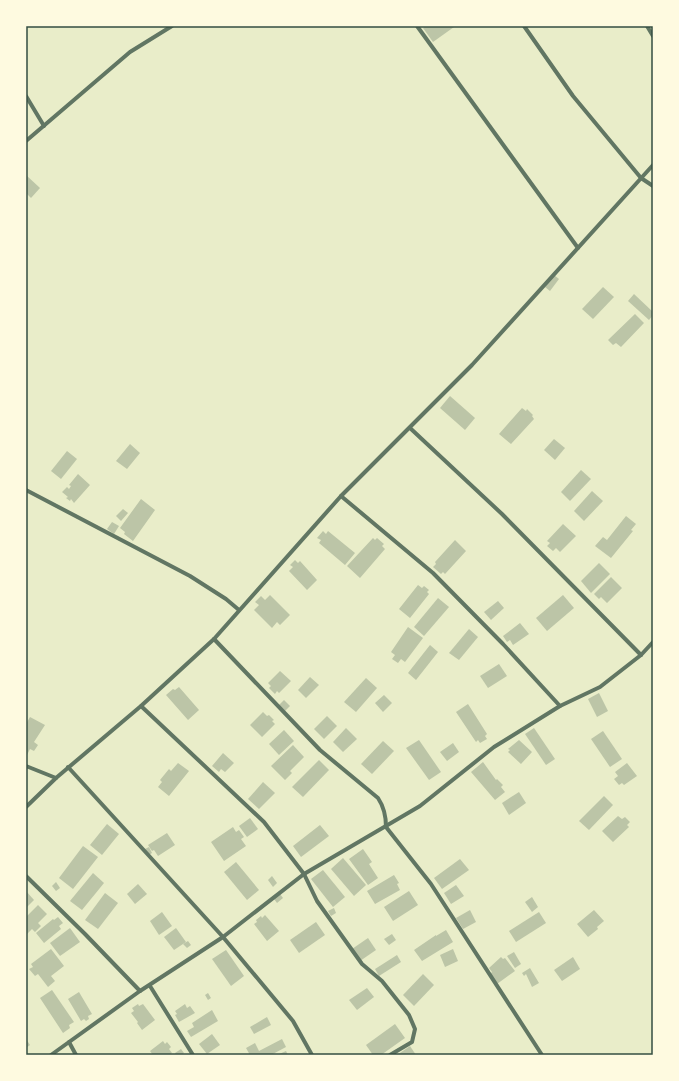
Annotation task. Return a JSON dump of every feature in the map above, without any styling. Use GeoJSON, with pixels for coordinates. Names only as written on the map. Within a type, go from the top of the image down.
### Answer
{"type":"FeatureCollection","features":[{"type":"Feature","properties":{"kind":"street"},"geometry":{"type":"LineString","coordinates":[[26,141],[130,52],[172,26]]}},
{"type":"Feature","properties":{"kind":"street"},"geometry":{"type":"LineString","coordinates":[[417,26],[578,248]]}},
{"type":"Feature","properties":{"kind":"street"},"geometry":{"type":"LineString","coordinates":[[524,26],[573,96],[641,178],[653,186]]}},
{"type":"Feature","properties":{"kind":"street"},"geometry":{"type":"LineString","coordinates":[[647,26],[653,36]]}},
{"type":"Feature","properties":{"kind":"street"},"geometry":{"type":"LineString","coordinates":[[26,96],[44,126]]}},
{"type":"Feature","properties":{"kind":"street"},"geometry":{"type":"LineString","coordinates":[[26,807],[68,767],[141,706],[214,639],[342,496],[472,365],[653,165]]}},
{"type":"Feature","properties":{"kind":"street"},"geometry":{"type":"LineString","coordinates":[[410,428],[502,514],[641,655]]}},
{"type":"Feature","properties":{"kind":"street"},"geometry":{"type":"LineString","coordinates":[[26,490],[190,576],[226,599],[239,610]]}},
{"type":"Feature","properties":{"kind":"street"},"geometry":{"type":"LineString","coordinates":[[342,496],[433,573],[503,644],[560,706]]}},
{"type":"Feature","properties":{"kind":"street"},"geometry":{"type":"LineString","coordinates":[[214,639],[320,750],[378,798],[382,804],[386,819],[386,827],[431,884],[542,1055]]}},
{"type":"Feature","properties":{"kind":"street"},"geometry":{"type":"LineString","coordinates":[[51,1055],[140,991],[150,986],[223,937],[304,874],[420,806],[494,747],[560,706],[600,687],[641,655],[653,642]]}},
{"type":"Feature","properties":{"kind":"street"},"geometry":{"type":"LineString","coordinates":[[141,706],[264,822],[304,874],[317,901],[362,964],[382,981],[409,1015],[415,1029],[412,1042],[390,1055]]}},
{"type":"Feature","properties":{"kind":"street"},"geometry":{"type":"LineString","coordinates":[[26,766],[56,778]]}},
{"type":"Feature","properties":{"kind":"street"},"geometry":{"type":"LineString","coordinates":[[68,767],[223,937],[293,1021],[312,1055]]}},
{"type":"Feature","properties":{"kind":"street"},"geometry":{"type":"LineString","coordinates":[[26,876],[140,991]]}},
{"type":"Feature","properties":{"kind":"street"},"geometry":{"type":"LineString","coordinates":[[150,986],[192,1055]]}},
{"type":"Feature","properties":{"kind":"street"},"geometry":{"type":"LineString","coordinates":[[68,1042],[76,1055]]}},
{"type":"Feature","properties":{"kind":"building"},"geometry":{"type":"Polygon","coordinates":[[[426,26],[454,27],[433,42],[423,28],[426,26]]]}},
{"type":"Feature","properties":{"kind":"building"},"geometry":{"type":"Polygon","coordinates":[[[26,175],[40,188],[31,198],[26,193],[26,175]]]}},
{"type":"Feature","properties":{"kind":"building"},"geometry":{"type":"Polygon","coordinates":[[[554,275],[559,279],[550,291],[545,287],[554,275]]]}},
{"type":"Feature","properties":{"kind":"building"},"geometry":{"type":"Polygon","coordinates":[[[603,287],[614,297],[593,319],[582,309],[603,287]]]}},
{"type":"Feature","properties":{"kind":"building"},"geometry":{"type":"Polygon","coordinates":[[[634,294],[653,312],[653,315],[649,320],[628,301],[634,294]]]}},
{"type":"Feature","properties":{"kind":"building"},"geometry":{"type":"Polygon","coordinates":[[[635,314],[644,323],[621,347],[616,343],[613,345],[608,340],[635,314]]]}},
{"type":"Feature","properties":{"kind":"building"},"geometry":{"type":"Polygon","coordinates":[[[450,396],[475,418],[465,430],[440,408],[450,396]]]}},
{"type":"Feature","properties":{"kind":"building"},"geometry":{"type":"Polygon","coordinates":[[[522,408],[526,411],[527,409],[533,415],[532,416],[534,419],[511,444],[499,434],[522,408]]]}},
{"type":"Feature","properties":{"kind":"building"},"geometry":{"type":"Polygon","coordinates":[[[554,439],[565,448],[555,460],[544,450],[554,439]]]}},
{"type":"Feature","properties":{"kind":"building"},"geometry":{"type":"Polygon","coordinates":[[[130,444],[140,453],[127,469],[116,461],[130,444]]]}},
{"type":"Feature","properties":{"kind":"building"},"geometry":{"type":"Polygon","coordinates":[[[67,451],[77,459],[61,479],[51,471],[67,451]]]}},
{"type":"Feature","properties":{"kind":"building"},"geometry":{"type":"Polygon","coordinates":[[[581,470],[591,479],[570,501],[561,492],[581,470]]]}},
{"type":"Feature","properties":{"kind":"building"},"geometry":{"type":"Polygon","coordinates":[[[78,474],[90,485],[74,503],[71,499],[70,501],[66,498],[68,497],[62,492],[67,487],[69,489],[71,486],[69,485],[78,474]]]}},
{"type":"Feature","properties":{"kind":"building"},"geometry":{"type":"Polygon","coordinates":[[[592,491],[603,501],[584,521],[574,511],[592,491]]]}},
{"type":"Feature","properties":{"kind":"building"},"geometry":{"type":"Polygon","coordinates":[[[141,499],[155,510],[133,541],[124,534],[125,532],[120,528],[141,499]]]}},
{"type":"Feature","properties":{"kind":"building"},"geometry":{"type":"Polygon","coordinates":[[[123,509],[128,513],[121,521],[116,516],[123,509]]]}},
{"type":"Feature","properties":{"kind":"building"},"geometry":{"type":"Polygon","coordinates":[[[626,516],[636,524],[631,530],[633,531],[611,558],[595,546],[603,537],[607,540],[626,516]]]}},
{"type":"Feature","properties":{"kind":"building"},"geometry":{"type":"Polygon","coordinates":[[[112,522],[119,526],[114,534],[107,529],[112,522]]]}},
{"type":"Feature","properties":{"kind":"building"},"geometry":{"type":"Polygon","coordinates":[[[563,524],[576,536],[560,552],[556,548],[553,551],[547,546],[550,543],[547,541],[563,524]]]}},
{"type":"Feature","properties":{"kind":"building"},"geometry":{"type":"Polygon","coordinates":[[[323,531],[326,534],[328,531],[355,553],[345,565],[319,543],[321,540],[317,538],[323,531]]]}},
{"type":"Feature","properties":{"kind":"building"},"geometry":{"type":"Polygon","coordinates":[[[373,538],[375,540],[377,538],[384,544],[382,546],[385,549],[360,578],[347,566],[373,538]]]}},
{"type":"Feature","properties":{"kind":"building"},"geometry":{"type":"Polygon","coordinates":[[[455,540],[466,551],[445,574],[443,572],[441,574],[433,567],[436,564],[435,562],[455,540]]]}},
{"type":"Feature","properties":{"kind":"building"},"geometry":{"type":"Polygon","coordinates":[[[295,560],[298,563],[300,561],[317,580],[307,590],[289,571],[293,567],[290,565],[295,560]]]}},
{"type":"Feature","properties":{"kind":"building"},"geometry":{"type":"Polygon","coordinates":[[[599,563],[610,574],[591,593],[581,581],[599,563]]]}},
{"type":"Feature","properties":{"kind":"building"},"geometry":{"type":"Polygon","coordinates":[[[611,577],[622,588],[607,603],[601,597],[599,599],[594,594],[611,577]]]}},
{"type":"Feature","properties":{"kind":"building"},"geometry":{"type":"Polygon","coordinates":[[[418,585],[422,588],[424,586],[429,590],[427,592],[429,594],[410,618],[399,609],[418,585]]]}},
{"type":"Feature","properties":{"kind":"building"},"geometry":{"type":"Polygon","coordinates":[[[270,595],[290,615],[280,625],[277,622],[272,628],[254,610],[259,605],[255,602],[261,596],[265,600],[270,595]]]}},
{"type":"Feature","properties":{"kind":"building"},"geometry":{"type":"Polygon","coordinates":[[[563,595],[574,608],[547,631],[536,618],[563,595]]]}},
{"type":"Feature","properties":{"kind":"building"},"geometry":{"type":"Polygon","coordinates":[[[438,598],[449,607],[424,636],[414,627],[438,598]]]}},
{"type":"Feature","properties":{"kind":"building"},"geometry":{"type":"Polygon","coordinates":[[[498,601],[504,608],[491,620],[484,612],[498,601]]]}},
{"type":"Feature","properties":{"kind":"building"},"geometry":{"type":"Polygon","coordinates":[[[520,623],[529,634],[513,645],[510,640],[507,642],[503,636],[520,623]]]}},
{"type":"Feature","properties":{"kind":"building"},"geometry":{"type":"Polygon","coordinates":[[[408,627],[423,638],[405,662],[401,659],[398,663],[392,659],[395,655],[391,652],[408,627]]]}},
{"type":"Feature","properties":{"kind":"building"},"geometry":{"type":"Polygon","coordinates":[[[469,629],[478,637],[459,660],[449,653],[469,629]]]}},
{"type":"Feature","properties":{"kind":"building"},"geometry":{"type":"Polygon","coordinates":[[[430,645],[438,652],[416,680],[408,673],[430,645]]]}},
{"type":"Feature","properties":{"kind":"building"},"geometry":{"type":"Polygon","coordinates":[[[499,664],[507,676],[488,688],[480,676],[499,664]]]}},
{"type":"Feature","properties":{"kind":"building"},"geometry":{"type":"Polygon","coordinates":[[[280,671],[291,681],[279,693],[277,691],[275,694],[269,688],[271,686],[268,683],[280,671]]]}},
{"type":"Feature","properties":{"kind":"building"},"geometry":{"type":"Polygon","coordinates":[[[310,677],[319,685],[306,698],[298,690],[310,677]]]}},
{"type":"Feature","properties":{"kind":"building"},"geometry":{"type":"Polygon","coordinates":[[[366,678],[377,688],[356,712],[344,702],[366,678]]]}},
{"type":"Feature","properties":{"kind":"building"},"geometry":{"type":"Polygon","coordinates":[[[179,687],[199,710],[188,720],[166,695],[173,689],[175,690],[179,687]]]}},
{"type":"Feature","properties":{"kind":"building"},"geometry":{"type":"Polygon","coordinates":[[[599,693],[608,711],[597,717],[588,699],[599,693]]]}},
{"type":"Feature","properties":{"kind":"building"},"geometry":{"type":"Polygon","coordinates":[[[384,695],[392,703],[383,712],[375,703],[384,695]]]}},
{"type":"Feature","properties":{"kind":"building"},"geometry":{"type":"Polygon","coordinates":[[[284,700],[290,706],[285,711],[279,705],[284,700]]]}},
{"type":"Feature","properties":{"kind":"building"},"geometry":{"type":"Polygon","coordinates":[[[468,704],[487,734],[485,736],[487,739],[480,743],[478,740],[476,742],[456,712],[468,704]]]}},
{"type":"Feature","properties":{"kind":"building"},"geometry":{"type":"Polygon","coordinates":[[[263,712],[274,720],[272,721],[275,724],[262,737],[250,725],[263,712]]]}},
{"type":"Feature","properties":{"kind":"building"},"geometry":{"type":"Polygon","coordinates":[[[327,716],[337,726],[324,739],[314,729],[327,716]]]}},
{"type":"Feature","properties":{"kind":"building"},"geometry":{"type":"Polygon","coordinates":[[[30,717],[45,725],[34,742],[38,745],[34,751],[30,749],[26,757],[26,724],[30,717]]]}},
{"type":"Feature","properties":{"kind":"building"},"geometry":{"type":"Polygon","coordinates":[[[346,728],[357,739],[343,752],[333,742],[346,728]]]}},
{"type":"Feature","properties":{"kind":"building"},"geometry":{"type":"Polygon","coordinates":[[[534,728],[555,759],[546,765],[525,734],[534,728]]]}},
{"type":"Feature","properties":{"kind":"building"},"geometry":{"type":"Polygon","coordinates":[[[284,730],[294,741],[279,755],[269,744],[284,730]]]}},
{"type":"Feature","properties":{"kind":"building"},"geometry":{"type":"Polygon","coordinates":[[[603,731],[622,759],[610,767],[591,739],[603,731]]]}},
{"type":"Feature","properties":{"kind":"building"},"geometry":{"type":"Polygon","coordinates":[[[419,740],[441,772],[429,780],[406,748],[419,740]]]}},
{"type":"Feature","properties":{"kind":"building"},"geometry":{"type":"Polygon","coordinates":[[[519,740],[532,752],[521,764],[508,752],[510,750],[508,749],[519,740]]]}},
{"type":"Feature","properties":{"kind":"building"},"geometry":{"type":"Polygon","coordinates":[[[383,741],[394,751],[372,774],[361,764],[383,741]]]}},
{"type":"Feature","properties":{"kind":"building"},"geometry":{"type":"Polygon","coordinates":[[[453,743],[459,752],[447,761],[440,752],[453,743]]]}},
{"type":"Feature","properties":{"kind":"building"},"geometry":{"type":"Polygon","coordinates":[[[293,745],[304,757],[290,771],[292,773],[285,780],[271,766],[293,745]]]}},
{"type":"Feature","properties":{"kind":"building"},"geometry":{"type":"Polygon","coordinates":[[[223,753],[234,763],[225,772],[221,769],[219,772],[212,766],[223,753]]]}},
{"type":"Feature","properties":{"kind":"building"},"geometry":{"type":"Polygon","coordinates":[[[319,760],[329,770],[303,797],[292,787],[319,760]]]}},
{"type":"Feature","properties":{"kind":"building"},"geometry":{"type":"Polygon","coordinates":[[[483,762],[496,780],[497,779],[503,785],[501,787],[505,792],[495,800],[471,772],[483,762]]]}},
{"type":"Feature","properties":{"kind":"building"},"geometry":{"type":"Polygon","coordinates":[[[178,763],[189,771],[169,796],[158,787],[162,782],[160,780],[169,769],[171,771],[178,763]]]}},
{"type":"Feature","properties":{"kind":"building"},"geometry":{"type":"Polygon","coordinates":[[[627,763],[637,776],[624,785],[622,783],[619,785],[614,779],[618,776],[615,772],[627,763]]]}},
{"type":"Feature","properties":{"kind":"building"},"geometry":{"type":"Polygon","coordinates":[[[263,782],[275,793],[259,809],[248,799],[263,782]]]}},
{"type":"Feature","properties":{"kind":"building"},"geometry":{"type":"Polygon","coordinates":[[[519,792],[526,803],[509,815],[502,803],[519,792]]]}},
{"type":"Feature","properties":{"kind":"building"},"geometry":{"type":"Polygon","coordinates":[[[604,796],[613,805],[589,830],[579,821],[604,796]]]}},
{"type":"Feature","properties":{"kind":"building"},"geometry":{"type":"Polygon","coordinates":[[[618,816],[622,819],[625,817],[630,822],[627,825],[629,827],[613,842],[602,831],[618,816]]]}},
{"type":"Feature","properties":{"kind":"building"},"geometry":{"type":"Polygon","coordinates":[[[250,818],[258,829],[247,837],[239,826],[250,818]]]}},
{"type":"Feature","properties":{"kind":"building"},"geometry":{"type":"Polygon","coordinates":[[[107,824],[119,834],[102,855],[90,845],[107,824]]]}},
{"type":"Feature","properties":{"kind":"building"},"geometry":{"type":"Polygon","coordinates":[[[320,825],[329,836],[301,857],[293,846],[320,825]]]}},
{"type":"Feature","properties":{"kind":"building"},"geometry":{"type":"Polygon","coordinates":[[[233,827],[236,832],[239,830],[244,837],[241,839],[246,846],[224,861],[211,842],[233,827]]]}},
{"type":"Feature","properties":{"kind":"building"},"geometry":{"type":"Polygon","coordinates":[[[167,833],[175,845],[158,856],[148,845],[167,833]]]}},
{"type":"Feature","properties":{"kind":"building"},"geometry":{"type":"Polygon","coordinates":[[[83,846],[98,857],[73,889],[59,878],[83,846]]]}},
{"type":"Feature","properties":{"kind":"building"},"geometry":{"type":"Polygon","coordinates":[[[149,847],[152,853],[149,855],[145,849],[149,847]]]}},
{"type":"Feature","properties":{"kind":"building"},"geometry":{"type":"Polygon","coordinates":[[[363,849],[372,862],[369,864],[378,878],[368,885],[349,859],[363,849]]]}},
{"type":"Feature","properties":{"kind":"building"},"geometry":{"type":"Polygon","coordinates":[[[343,858],[366,885],[354,896],[331,869],[343,858]]]}},
{"type":"Feature","properties":{"kind":"building"},"geometry":{"type":"Polygon","coordinates":[[[460,859],[469,870],[442,889],[434,878],[460,859]]]}},
{"type":"Feature","properties":{"kind":"building"},"geometry":{"type":"Polygon","coordinates":[[[236,862],[259,890],[247,900],[224,872],[236,862]]]}},
{"type":"Feature","properties":{"kind":"building"},"geometry":{"type":"Polygon","coordinates":[[[323,870],[345,897],[333,907],[311,879],[323,870]]]}},
{"type":"Feature","properties":{"kind":"building"},"geometry":{"type":"Polygon","coordinates":[[[93,873],[104,883],[82,910],[70,901],[93,873]]]}},
{"type":"Feature","properties":{"kind":"building"},"geometry":{"type":"Polygon","coordinates":[[[394,875],[399,883],[397,884],[400,890],[375,904],[367,891],[394,875]]]}},
{"type":"Feature","properties":{"kind":"building"},"geometry":{"type":"Polygon","coordinates":[[[272,876],[277,883],[273,887],[268,880],[272,876]]]}},
{"type":"Feature","properties":{"kind":"building"},"geometry":{"type":"Polygon","coordinates":[[[56,882],[60,888],[56,891],[52,886],[56,882]]]}},
{"type":"Feature","properties":{"kind":"building"},"geometry":{"type":"Polygon","coordinates":[[[138,884],[147,894],[135,904],[127,894],[138,884]]]}},
{"type":"Feature","properties":{"kind":"building"},"geometry":{"type":"Polygon","coordinates":[[[456,885],[464,896],[451,904],[444,893],[456,885]]]}},
{"type":"Feature","properties":{"kind":"building"},"geometry":{"type":"Polygon","coordinates":[[[26,891],[34,900],[26,908],[26,891]]]}},
{"type":"Feature","properties":{"kind":"building"},"geometry":{"type":"Polygon","coordinates":[[[409,891],[418,905],[393,921],[384,907],[409,891]]]}},
{"type":"Feature","properties":{"kind":"building"},"geometry":{"type":"Polygon","coordinates":[[[105,893],[118,903],[98,929],[85,920],[105,893]]]}},
{"type":"Feature","properties":{"kind":"building"},"geometry":{"type":"Polygon","coordinates":[[[280,894],[283,898],[277,903],[274,899],[280,894]]]}},
{"type":"Feature","properties":{"kind":"building"},"geometry":{"type":"Polygon","coordinates":[[[532,897],[538,907],[532,912],[525,902],[532,897]]]}},
{"type":"Feature","properties":{"kind":"building"},"geometry":{"type":"Polygon","coordinates":[[[38,905],[47,914],[38,923],[41,926],[35,932],[32,929],[26,935],[26,917],[38,905]]]}},
{"type":"Feature","properties":{"kind":"building"},"geometry":{"type":"Polygon","coordinates":[[[334,908],[336,913],[331,916],[328,911],[334,908]]]}},
{"type":"Feature","properties":{"kind":"building"},"geometry":{"type":"Polygon","coordinates":[[[470,910],[476,922],[463,929],[456,918],[470,910]]]}},
{"type":"Feature","properties":{"kind":"building"},"geometry":{"type":"Polygon","coordinates":[[[594,910],[604,921],[597,927],[598,929],[588,937],[577,924],[594,910]]]}},
{"type":"Feature","properties":{"kind":"building"},"geometry":{"type":"Polygon","coordinates":[[[162,912],[172,926],[159,935],[150,921],[162,912]]]}},
{"type":"Feature","properties":{"kind":"building"},"geometry":{"type":"Polygon","coordinates":[[[539,912],[546,923],[516,942],[509,931],[539,912]]]}},
{"type":"Feature","properties":{"kind":"building"},"geometry":{"type":"Polygon","coordinates":[[[265,915],[279,931],[267,941],[254,924],[257,922],[256,920],[265,915]]]}},
{"type":"Feature","properties":{"kind":"building"},"geometry":{"type":"Polygon","coordinates":[[[58,917],[63,923],[59,926],[61,929],[44,943],[36,933],[53,919],[54,920],[58,917]]]}},
{"type":"Feature","properties":{"kind":"building"},"geometry":{"type":"Polygon","coordinates":[[[316,922],[325,935],[299,953],[290,940],[316,922]]]}},
{"type":"Feature","properties":{"kind":"building"},"geometry":{"type":"Polygon","coordinates":[[[70,928],[80,942],[60,956],[50,943],[70,928]]]}},
{"type":"Feature","properties":{"kind":"building"},"geometry":{"type":"Polygon","coordinates":[[[176,928],[186,942],[174,950],[164,937],[176,928]]]}},
{"type":"Feature","properties":{"kind":"building"},"geometry":{"type":"Polygon","coordinates":[[[446,930],[453,942],[422,961],[414,950],[446,930]]]}},
{"type":"Feature","properties":{"kind":"building"},"geometry":{"type":"Polygon","coordinates":[[[392,934],[396,940],[389,945],[384,939],[392,934]]]}},
{"type":"Feature","properties":{"kind":"building"},"geometry":{"type":"Polygon","coordinates":[[[368,938],[376,950],[360,961],[352,949],[368,938]]]}},
{"type":"Feature","properties":{"kind":"building"},"geometry":{"type":"Polygon","coordinates":[[[188,941],[191,945],[187,948],[183,944],[188,941]]]}},
{"type":"Feature","properties":{"kind":"building"},"geometry":{"type":"Polygon","coordinates":[[[51,949],[64,966],[51,976],[55,981],[48,987],[38,974],[35,976],[29,969],[33,967],[31,964],[51,949]]]}},
{"type":"Feature","properties":{"kind":"building"},"geometry":{"type":"Polygon","coordinates":[[[453,949],[458,961],[445,967],[440,955],[453,949]]]}},
{"type":"Feature","properties":{"kind":"building"},"geometry":{"type":"Polygon","coordinates":[[[226,950],[244,976],[231,986],[212,959],[226,950]]]}},
{"type":"Feature","properties":{"kind":"building"},"geometry":{"type":"Polygon","coordinates":[[[514,952],[521,964],[515,968],[507,956],[514,952]]]}},
{"type":"Feature","properties":{"kind":"building"},"geometry":{"type":"Polygon","coordinates":[[[397,955],[401,962],[379,976],[375,969],[397,955]]]}},
{"type":"Feature","properties":{"kind":"building"},"geometry":{"type":"Polygon","coordinates":[[[501,957],[503,959],[505,958],[515,971],[497,984],[490,974],[492,972],[489,968],[501,957]]]}},
{"type":"Feature","properties":{"kind":"building"},"geometry":{"type":"Polygon","coordinates":[[[573,957],[580,969],[562,981],[554,970],[573,957]]]}},
{"type":"Feature","properties":{"kind":"building"},"geometry":{"type":"Polygon","coordinates":[[[530,968],[539,983],[532,987],[526,974],[524,976],[522,973],[530,968]]]}},
{"type":"Feature","properties":{"kind":"building"},"geometry":{"type":"Polygon","coordinates":[[[423,974],[434,985],[414,1006],[403,995],[423,974]]]}},
{"type":"Feature","properties":{"kind":"building"},"geometry":{"type":"Polygon","coordinates":[[[367,988],[374,997],[357,1010],[349,1000],[367,988]]]}},
{"type":"Feature","properties":{"kind":"building"},"geometry":{"type":"Polygon","coordinates":[[[52,990],[74,1022],[69,1025],[70,1028],[63,1033],[40,998],[52,990]]]}},
{"type":"Feature","properties":{"kind":"building"},"geometry":{"type":"Polygon","coordinates":[[[79,992],[92,1014],[88,1016],[89,1019],[86,1021],[84,1019],[81,1021],[68,999],[79,992]]]}},
{"type":"Feature","properties":{"kind":"building"},"geometry":{"type":"Polygon","coordinates":[[[208,993],[211,998],[208,1000],[205,995],[208,993]]]}},
{"type":"Feature","properties":{"kind":"building"},"geometry":{"type":"Polygon","coordinates":[[[138,1004],[139,1006],[143,1004],[155,1020],[142,1030],[131,1013],[134,1011],[132,1008],[138,1004]]]}},
{"type":"Feature","properties":{"kind":"building"},"geometry":{"type":"Polygon","coordinates":[[[185,1004],[187,1008],[190,1006],[195,1013],[179,1022],[175,1015],[177,1014],[175,1011],[185,1004]]]}},
{"type":"Feature","properties":{"kind":"building"},"geometry":{"type":"Polygon","coordinates":[[[212,1010],[218,1021],[191,1037],[187,1031],[194,1027],[192,1023],[212,1010]]]}},
{"type":"Feature","properties":{"kind":"building"},"geometry":{"type":"Polygon","coordinates":[[[267,1017],[271,1025],[254,1034],[250,1027],[267,1017]]]}},
{"type":"Feature","properties":{"kind":"building"},"geometry":{"type":"Polygon","coordinates":[[[395,1024],[405,1038],[381,1055],[373,1055],[366,1045],[395,1024]]]}},
{"type":"Feature","properties":{"kind":"building"},"geometry":{"type":"Polygon","coordinates":[[[212,1034],[220,1045],[207,1054],[199,1044],[212,1034]]]}},
{"type":"Feature","properties":{"kind":"building"},"geometry":{"type":"Polygon","coordinates":[[[26,1039],[30,1045],[26,1048],[26,1039]]]}},
{"type":"Feature","properties":{"kind":"building"},"geometry":{"type":"Polygon","coordinates":[[[282,1039],[286,1047],[271,1055],[250,1055],[246,1048],[255,1043],[259,1051],[282,1039]]]}},
{"type":"Feature","properties":{"kind":"building"},"geometry":{"type":"Polygon","coordinates":[[[163,1041],[165,1044],[167,1042],[171,1047],[169,1049],[172,1053],[169,1055],[153,1055],[150,1051],[163,1041]]]}},
{"type":"Feature","properties":{"kind":"building"},"geometry":{"type":"Polygon","coordinates":[[[410,1046],[416,1055],[397,1055],[410,1046]]]}},
{"type":"Feature","properties":{"kind":"building"},"geometry":{"type":"Polygon","coordinates":[[[181,1049],[184,1053],[181,1055],[176,1055],[175,1053],[181,1049]]]}},
{"type":"Feature","properties":{"kind":"building"},"geometry":{"type":"Polygon","coordinates":[[[286,1051],[288,1055],[277,1055],[286,1051]]]}}]}
